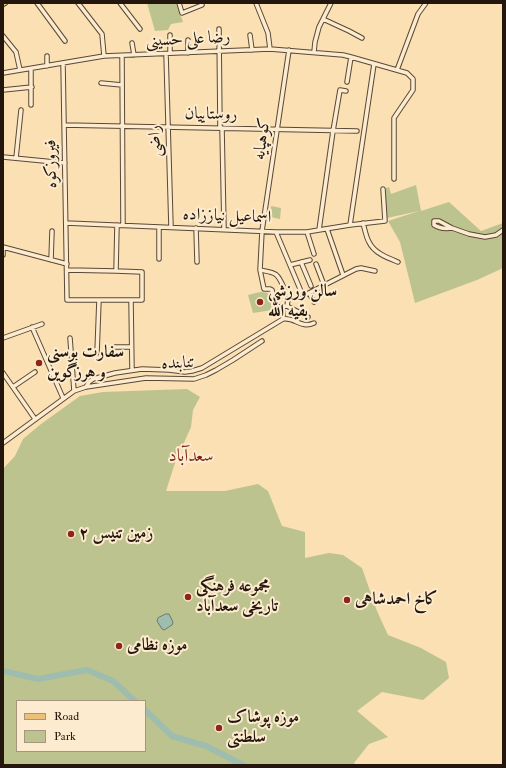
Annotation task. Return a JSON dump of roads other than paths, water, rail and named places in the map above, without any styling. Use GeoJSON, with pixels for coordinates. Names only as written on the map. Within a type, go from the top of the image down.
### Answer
{"type":"FeatureCollection","features":[{"type":"Feature","properties":{"kind":"street"},"geometry":{"type":"LineString","coordinates":[[37,3],[65,41]]}},
{"type":"Feature","properties":{"kind":"street"},"geometry":{"type":"LineString","coordinates":[[78,3],[102,34],[104,56]]}},
{"type":"Feature","properties":{"kind":"street"},"geometry":{"type":"LineString","coordinates":[[120,3],[140,29]]}},
{"type":"Feature","properties":{"kind":"street"},"geometry":{"type":"LineString","coordinates":[[179,3],[182,13],[202,5]]}},
{"type":"Feature","properties":{"kind":"street"},"geometry":{"type":"LineString","coordinates":[[256,3],[268,33],[270,49]]}},
{"type":"Feature","properties":{"kind":"street"},"geometry":{"type":"LineString","coordinates":[[314,52],[319,27],[331,3]]}},
{"type":"Feature","properties":{"kind":"street"},"geometry":{"type":"LineString","coordinates":[[394,179],[394,118],[413,90],[412,79],[408,74],[397,70],[418,14],[426,3]]}},
{"type":"Feature","properties":{"kind":"street"},"geometry":{"type":"LineString","coordinates":[[323,19],[362,38]]}},
{"type":"Feature","properties":{"kind":"street"},"geometry":{"type":"LineString","coordinates":[[219,29],[224,229]]}},
{"type":"Feature","properties":{"kind":"street"},"geometry":{"type":"LineString","coordinates":[[250,34],[252,50]]}},
{"type":"Feature","properties":{"kind":"street","name":"راضی"},"geometry":{"type":"LineString","coordinates":[[170,35],[168,54],[168,127],[171,227]]}},
{"type":"Feature","properties":{"kind":"street"},"geometry":{"type":"LineString","coordinates":[[3,36],[16,52],[20,70]]}},
{"type":"Feature","properties":{"kind":"street"},"geometry":{"type":"LineString","coordinates":[[188,40],[188,53]]}},
{"type":"Feature","properties":{"kind":"street"},"geometry":{"type":"LineString","coordinates":[[132,43],[134,55]]}},
{"type":"Feature","properties":{"kind":"street","name":"رضا علی حسینی"},"geometry":{"type":"LineString","coordinates":[[3,73],[104,56],[270,49],[343,55],[397,70]]}},
{"type":"Feature","properties":{"kind":"street","name":"کوهپایه"},"geometry":{"type":"LineString","coordinates":[[282,306],[276,307],[272,290],[264,289],[260,270],[262,231],[289,50]]}},
{"type":"Feature","properties":{"kind":"street"},"geometry":{"type":"LineString","coordinates":[[47,56],[47,66]]}},
{"type":"Feature","properties":{"kind":"street"},"geometry":{"type":"LineString","coordinates":[[122,56],[123,225]]}},
{"type":"Feature","properties":{"kind":"street"},"geometry":{"type":"LineString","coordinates":[[347,82],[351,57]]}},
{"type":"Feature","properties":{"kind":"street","name":"فیروزکوه"},"geometry":{"type":"LineString","coordinates":[[63,63],[67,300],[99,300]]}},
{"type":"Feature","properties":{"kind":"street"},"geometry":{"type":"LineString","coordinates":[[350,225],[374,64]]}},
{"type":"Feature","properties":{"kind":"street"},"geometry":{"type":"LineString","coordinates":[[31,68],[31,105]]}},
{"type":"Feature","properties":{"kind":"street"},"geometry":{"type":"LineString","coordinates":[[101,83],[122,85]]}},
{"type":"Feature","properties":{"kind":"street"},"geometry":{"type":"LineString","coordinates":[[3,90],[32,87]]}},
{"type":"Feature","properties":{"kind":"street"},"geometry":{"type":"LineString","coordinates":[[319,230],[340,90],[346,91]]}},
{"type":"Feature","properties":{"kind":"street"},"geometry":{"type":"LineString","coordinates":[[16,158],[21,110]]}},
{"type":"Feature","properties":{"kind":"street","name":"روستاییان"},"geometry":{"type":"LineString","coordinates":[[64,125],[357,131]]}},
{"type":"Feature","properties":{"kind":"street"},"geometry":{"type":"LineString","coordinates":[[3,157],[65,163]]}},
{"type":"Feature","properties":{"kind":"street","name":"اسماعیل نیاززاده"},"geometry":{"type":"LineString","coordinates":[[66,223],[307,232],[385,221],[383,189]]}},
{"type":"Feature","properties":{"kind":"street"},"geometry":{"type":"LineString","coordinates":[[363,223],[369,243],[374,250],[398,262]]}},
{"type":"Feature","properties":{"kind":"street"},"geometry":{"type":"LineString","coordinates":[[116,271],[117,225]]}},
{"type":"Feature","properties":{"kind":"street"},"geometry":{"type":"LineString","coordinates":[[159,227],[159,259]]}},
{"type":"Feature","properties":{"kind":"street"},"geometry":{"type":"LineString","coordinates":[[196,228],[197,262]]}},
{"type":"Feature","properties":{"kind":"street"},"geometry":{"type":"LineString","coordinates":[[452,228],[469,234],[485,237],[496,235],[503,230]]}},
{"type":"Feature","properties":{"kind":"street"},"geometry":{"type":"LineString","coordinates":[[327,229],[343,275]]}},
{"type":"Feature","properties":{"kind":"street"},"geometry":{"type":"LineString","coordinates":[[51,260],[52,231]]}},
{"type":"Feature","properties":{"kind":"street"},"geometry":{"type":"LineString","coordinates":[[276,232],[303,296],[356,269],[361,268],[375,271]]}},
{"type":"Feature","properties":{"kind":"street"},"geometry":{"type":"LineString","coordinates":[[307,232],[314,254]]}},
{"type":"Feature","properties":{"kind":"street"},"geometry":{"type":"LineString","coordinates":[[3,255],[3,247],[67,264]]}},
{"type":"Feature","properties":{"kind":"street"},"geometry":{"type":"LineString","coordinates":[[290,265],[310,260]]}},
{"type":"Feature","properties":{"kind":"street"},"geometry":{"type":"LineString","coordinates":[[301,262],[312,286]]}},
{"type":"Feature","properties":{"kind":"street"},"geometry":{"type":"LineString","coordinates":[[316,264],[324,285]]}},
{"type":"Feature","properties":{"kind":"street"},"geometry":{"type":"LineString","coordinates":[[67,270],[142,272],[142,300],[99,300],[97,353]]}},
{"type":"Feature","properties":{"kind":"street"},"geometry":{"type":"LineString","coordinates":[[260,270],[277,274],[284,288]]}},
{"type":"Feature","properties":{"kind":"street"},"geometry":{"type":"LineString","coordinates":[[309,293],[314,302]]}},
{"type":"Feature","properties":{"kind":"street"},"geometry":{"type":"LineString","coordinates":[[287,306],[288,299]]}},
{"type":"Feature","properties":{"kind":"street"},"geometry":{"type":"LineString","coordinates":[[131,300],[132,370]]}},
{"type":"Feature","properties":{"kind":"street"},"geometry":{"type":"LineString","coordinates":[[283,316],[282,306],[287,306],[308,317]]}},
{"type":"Feature","properties":{"kind":"street"},"geometry":{"type":"LineString","coordinates":[[3,443],[74,390],[86,387],[93,379],[142,369],[185,372],[192,371],[202,368],[286,318],[305,325],[314,323]]}},
{"type":"Feature","properties":{"kind":"street"},"geometry":{"type":"LineString","coordinates":[[3,338],[42,324]]}},
{"type":"Feature","properties":{"kind":"street"},"geometry":{"type":"LineString","coordinates":[[32,328],[63,398]]}},
{"type":"Feature","properties":{"kind":"street"},"geometry":{"type":"LineString","coordinates":[[70,338],[74,390]]}},
{"type":"Feature","properties":{"kind":"street","name":"تنابنده"},"geometry":{"type":"LineString","coordinates":[[86,387],[146,378],[194,379],[216,370],[262,341]]}},
{"type":"Feature","properties":{"kind":"street"},"geometry":{"type":"LineString","coordinates":[[115,347],[131,347]]}},
{"type":"Feature","properties":{"kind":"street"},"geometry":{"type":"LineString","coordinates":[[13,387],[35,372]]}},
{"type":"Feature","properties":{"kind":"street"},"geometry":{"type":"LineString","coordinates":[[3,373],[4,378],[13,387],[35,419]]}},
{"type":"Feature","properties":{"kind":"waterway"},"geometry":{"type":"LineString","coordinates":[[3,671],[38,679],[87,670],[113,681],[134,700]]}},
{"type":"Feature","properties":{"kind":"waterway"},"geometry":{"type":"LineString","coordinates":[[146,711],[172,736],[206,746],[243,765]]}},
{"type":"Feature","properties":{"kind":"place","name":"سالن ورزشی بقیه الله"},"geometry":{"type":"Point","coordinates":[260,302]}},
{"type":"Feature","properties":{"kind":"place","name":"سفارت بوسنی و هرزگوین"},"geometry":{"type":"Point","coordinates":[39,363]}},
{"type":"Feature","properties":{"kind":"place","name":"زمین تنیس ۲"},"geometry":{"type":"Point","coordinates":[71,534]}},
{"type":"Feature","properties":{"kind":"place","name":"مجموعه فرهنگی تاریخی سعدآباد"},"geometry":{"type":"Point","coordinates":[188,597]}},
{"type":"Feature","properties":{"kind":"place","name":"کاخ احمدشاهی"},"geometry":{"type":"Point","coordinates":[347,600]}},
{"type":"Feature","properties":{"kind":"place","name":"موزه نظامی"},"geometry":{"type":"Point","coordinates":[119,646]}},
{"type":"Feature","properties":{"kind":"place","name":"موزه پوشاک سلطنتی"},"geometry":{"type":"Point","coordinates":[219,728]}},
{"type":"Feature","properties":{"kind":"district","name":"سعدآباد"},"geometry":{"type":"Point","coordinates":[191,457]}}]}
